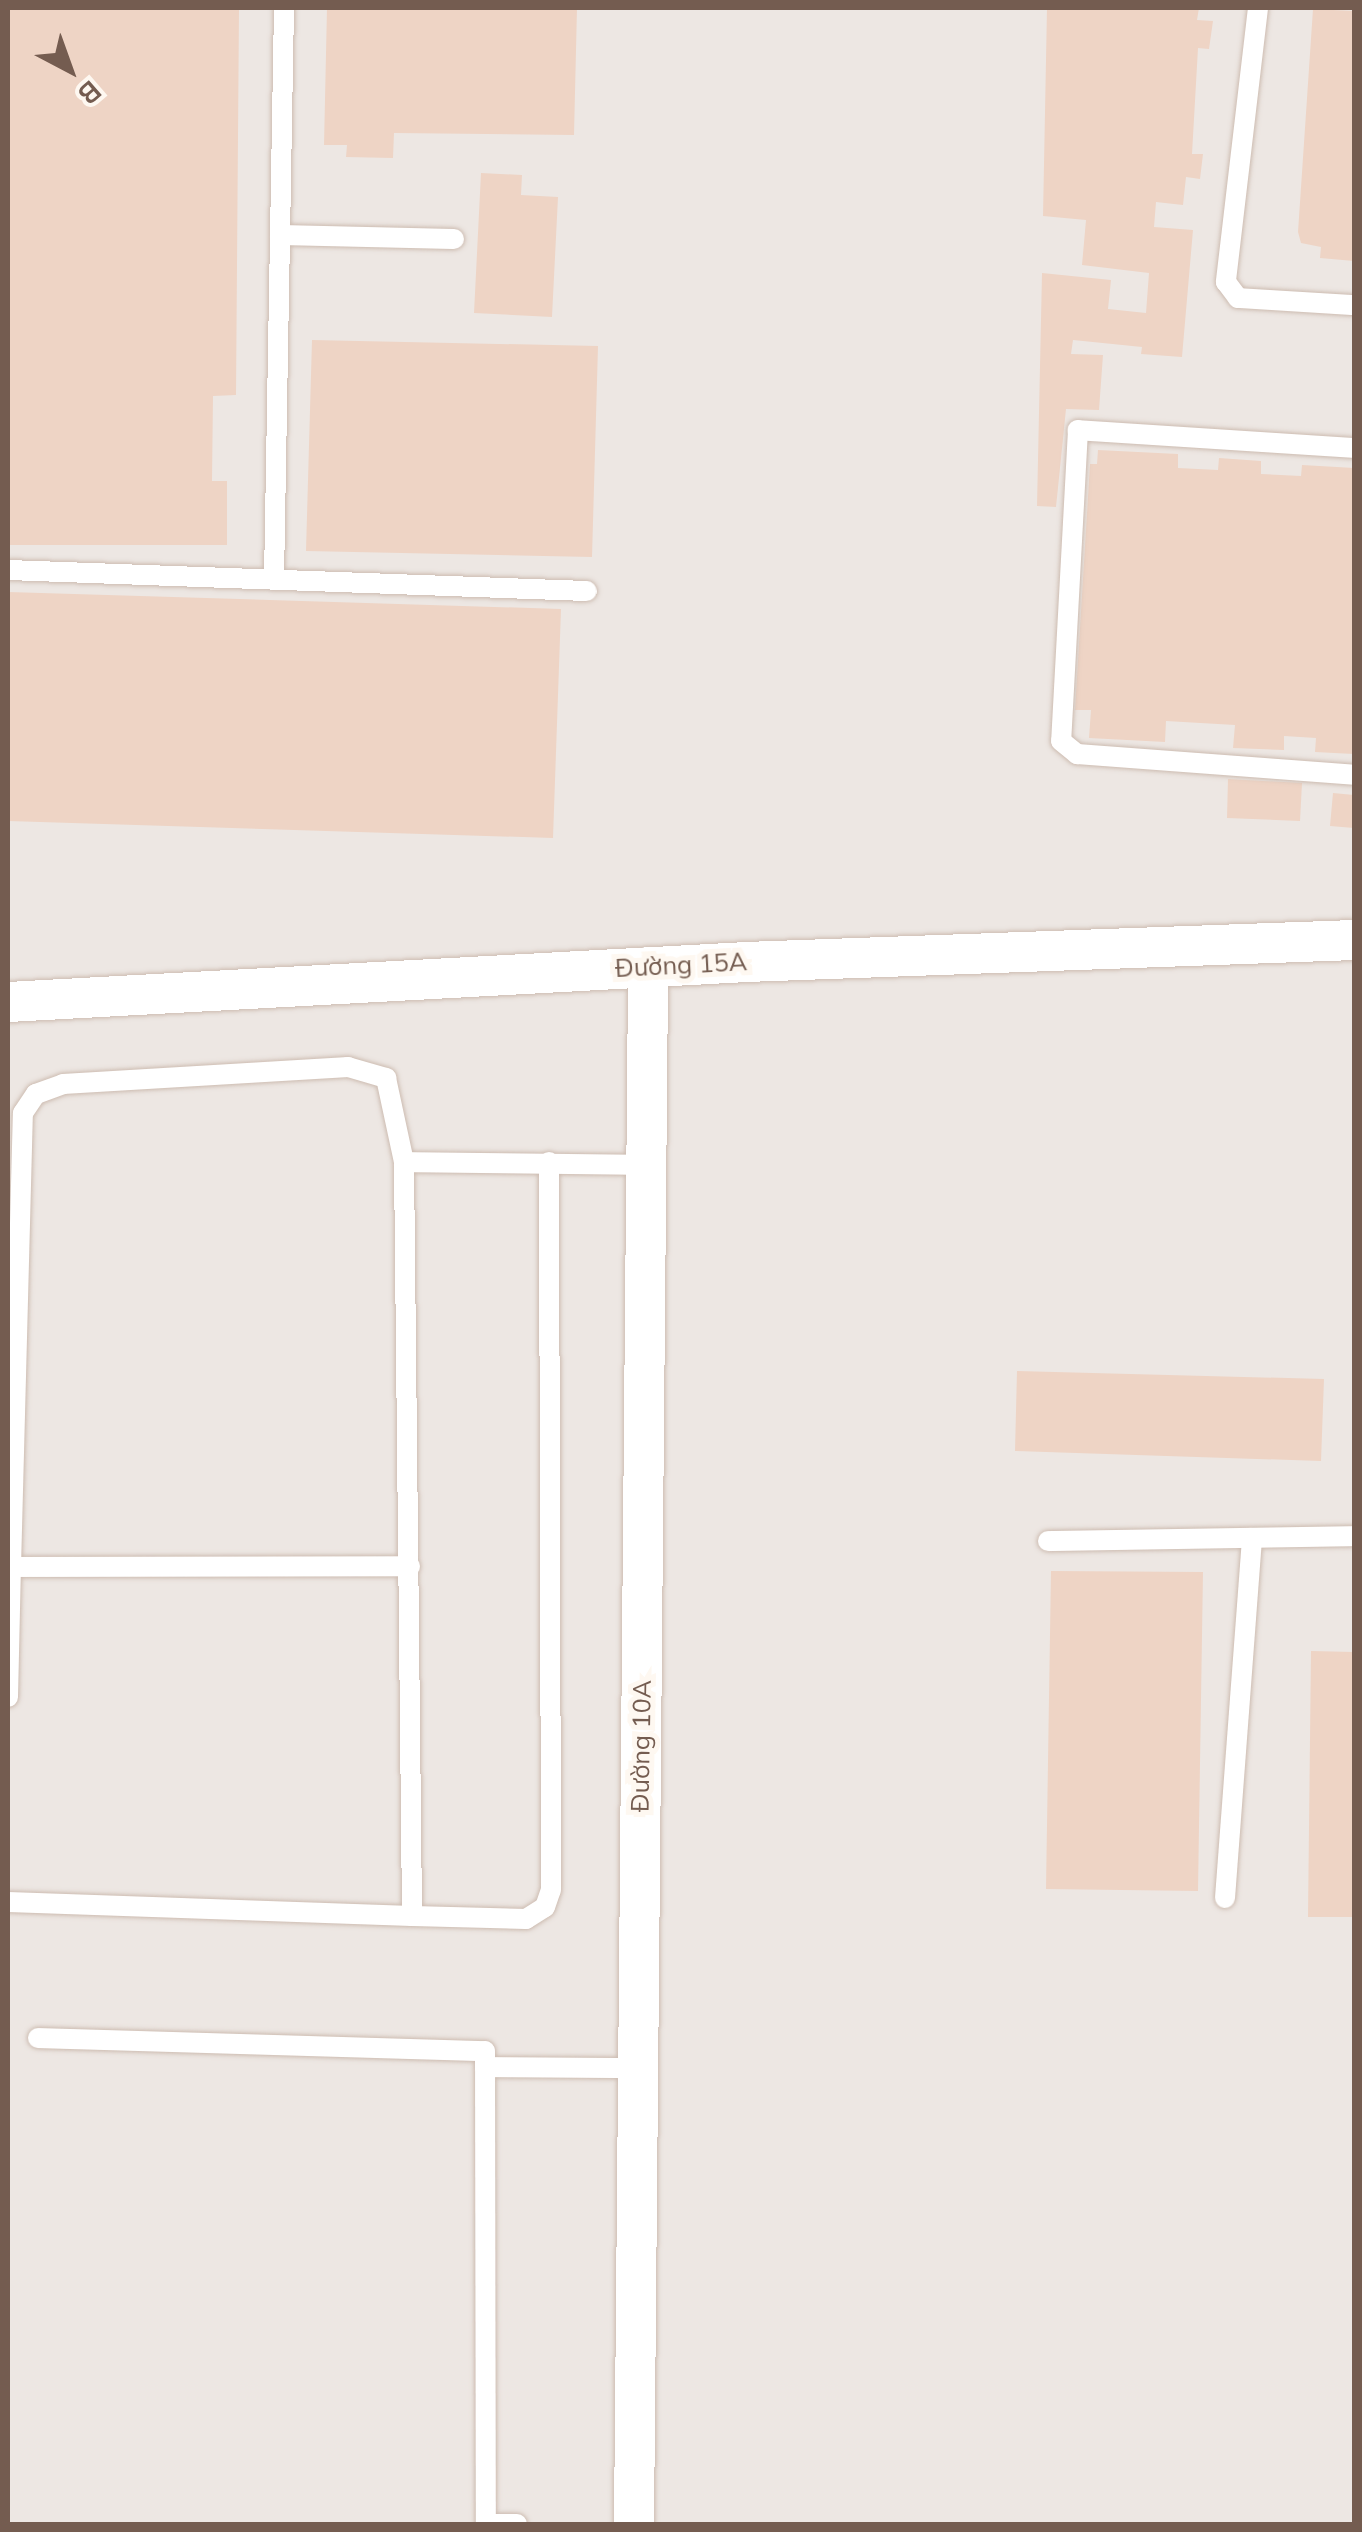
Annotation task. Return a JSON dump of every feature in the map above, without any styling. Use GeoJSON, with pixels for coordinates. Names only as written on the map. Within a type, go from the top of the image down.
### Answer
{"type":"FeatureCollection","features":[{"type":"Feature","properties":{"kind":"street","name":"Đường 15A"},"geometry":{"type":"LineString","coordinates":[[8,1002],[648,966],[1354,940]]}},
{"type":"Feature","properties":{"kind":"street","name":"Đường 10A"},"geometry":{"type":"LineString","coordinates":[[634,2524],[648,966]]}},
{"type":"Feature","properties":{"kind":"lane"},"geometry":{"type":"LineString","coordinates":[[274,580],[284,8]]}},
{"type":"Feature","properties":{"kind":"lane"},"geometry":{"type":"LineString","coordinates":[[1258,8],[1226,282],[1238,298],[1354,305]]}},
{"type":"Feature","properties":{"kind":"lane"},"geometry":{"type":"LineString","coordinates":[[280,235],[454,239]]}},
{"type":"Feature","properties":{"kind":"lane"},"geometry":{"type":"LineString","coordinates":[[1354,448],[1078,430],[1061,741],[1077,754],[1354,774]]}},
{"type":"Feature","properties":{"kind":"lane"},"geometry":{"type":"LineString","coordinates":[[8,570],[587,592]]}},
{"type":"Feature","properties":{"kind":"lane"},"geometry":{"type":"LineString","coordinates":[[8,1697],[23,1114],[36,1094],[63,1084],[348,1066],[386,1078],[404,1162],[412,1916]]}},
{"type":"Feature","properties":{"kind":"lane"},"geometry":{"type":"LineString","coordinates":[[404,1162],[646,1165]]}},
{"type":"Feature","properties":{"kind":"lane"},"geometry":{"type":"LineString","coordinates":[[8,1902],[526,1920],[545,1908],[551,1890],[550,1162]]}},
{"type":"Feature","properties":{"kind":"lane"},"geometry":{"type":"LineString","coordinates":[[1048,1541],[1354,1536]]}},
{"type":"Feature","properties":{"kind":"lane"},"geometry":{"type":"LineString","coordinates":[[1225,1898],[1252,1538]]}},
{"type":"Feature","properties":{"kind":"lane"},"geometry":{"type":"LineString","coordinates":[[11,1567],[410,1566]]}},
{"type":"Feature","properties":{"kind":"lane"},"geometry":{"type":"LineString","coordinates":[[38,2038],[485,2050],[486,2524],[517,2524]]}},
{"type":"Feature","properties":{"kind":"lane"},"geometry":{"type":"LineString","coordinates":[[485,2067],[638,2068]]}},
{"type":"Feature","properties":{"kind":"shaded area"},"geometry":{"type":"Polygon","coordinates":[[[8,8],[1354,8],[1354,2524],[8,2524],[8,8]]]}},
{"type":"Feature","properties":{"kind":"building"},"geometry":{"type":"Polygon","coordinates":[[[8,8],[239,8],[236,395],[213,396],[212,481],[227,481],[227,545],[8,545],[8,8]]]}},
{"type":"Feature","properties":{"kind":"building"},"geometry":{"type":"Polygon","coordinates":[[[327,8],[577,8],[574,135],[394,133],[393,158],[346,157],[347,145],[324,145],[327,8]]]}},
{"type":"Feature","properties":{"kind":"building"},"geometry":{"type":"Polygon","coordinates":[[[1047,8],[1199,8],[1197,20],[1213,21],[1209,49],[1198,48],[1192,154],[1203,154],[1200,179],[1186,177],[1183,205],[1156,202],[1154,227],[1193,230],[1182,357],[1141,354],[1142,347],[1073,340],[1071,354],[1103,355],[1099,410],[1066,409],[1056,507],[1037,506],[1042,273],[1111,280],[1108,309],[1146,313],[1149,273],[1082,265],[1086,220],[1043,216],[1047,8]]]}},
{"type":"Feature","properties":{"kind":"building"},"geometry":{"type":"Polygon","coordinates":[[[1313,9],[1354,11],[1354,261],[1320,258],[1321,247],[1301,243],[1298,232],[1313,9]]]}},
{"type":"Feature","properties":{"kind":"building"},"geometry":{"type":"Polygon","coordinates":[[[481,173],[522,175],[521,195],[558,197],[552,317],[474,313],[481,173]]]}},
{"type":"Feature","properties":{"kind":"building"},"geometry":{"type":"Polygon","coordinates":[[[312,340],[598,346],[592,557],[306,551],[312,340]]]}},
{"type":"Feature","properties":{"kind":"building"},"geometry":{"type":"Polygon","coordinates":[[[1098,450],[1178,454],[1178,468],[1218,470],[1219,458],[1261,461],[1261,474],[1301,476],[1302,465],[1354,468],[1354,754],[1315,752],[1316,738],[1284,736],[1284,750],[1233,748],[1235,725],[1166,721],[1165,742],[1089,738],[1091,710],[1075,710],[1090,464],[1097,464],[1098,450]]]}},
{"type":"Feature","properties":{"kind":"building"},"geometry":{"type":"Polygon","coordinates":[[[8,592],[561,609],[553,838],[8,821],[8,592]]]}},
{"type":"Feature","properties":{"kind":"building"},"geometry":{"type":"Polygon","coordinates":[[[1228,779],[1302,783],[1300,821],[1227,818],[1228,779]]]}},
{"type":"Feature","properties":{"kind":"building"},"geometry":{"type":"Polygon","coordinates":[[[1333,793],[1354,795],[1354,828],[1330,826],[1333,793]]]}},
{"type":"Feature","properties":{"kind":"building"},"geometry":{"type":"Polygon","coordinates":[[[1017,1371],[1324,1379],[1321,1461],[1015,1451],[1017,1371]]]}},
{"type":"Feature","properties":{"kind":"building"},"geometry":{"type":"Polygon","coordinates":[[[1051,1571],[1203,1572],[1198,1891],[1046,1889],[1051,1571]]]}},
{"type":"Feature","properties":{"kind":"building"},"geometry":{"type":"Polygon","coordinates":[[[1311,1651],[1354,1652],[1354,1917],[1308,1917],[1311,1651]]]}}]}
